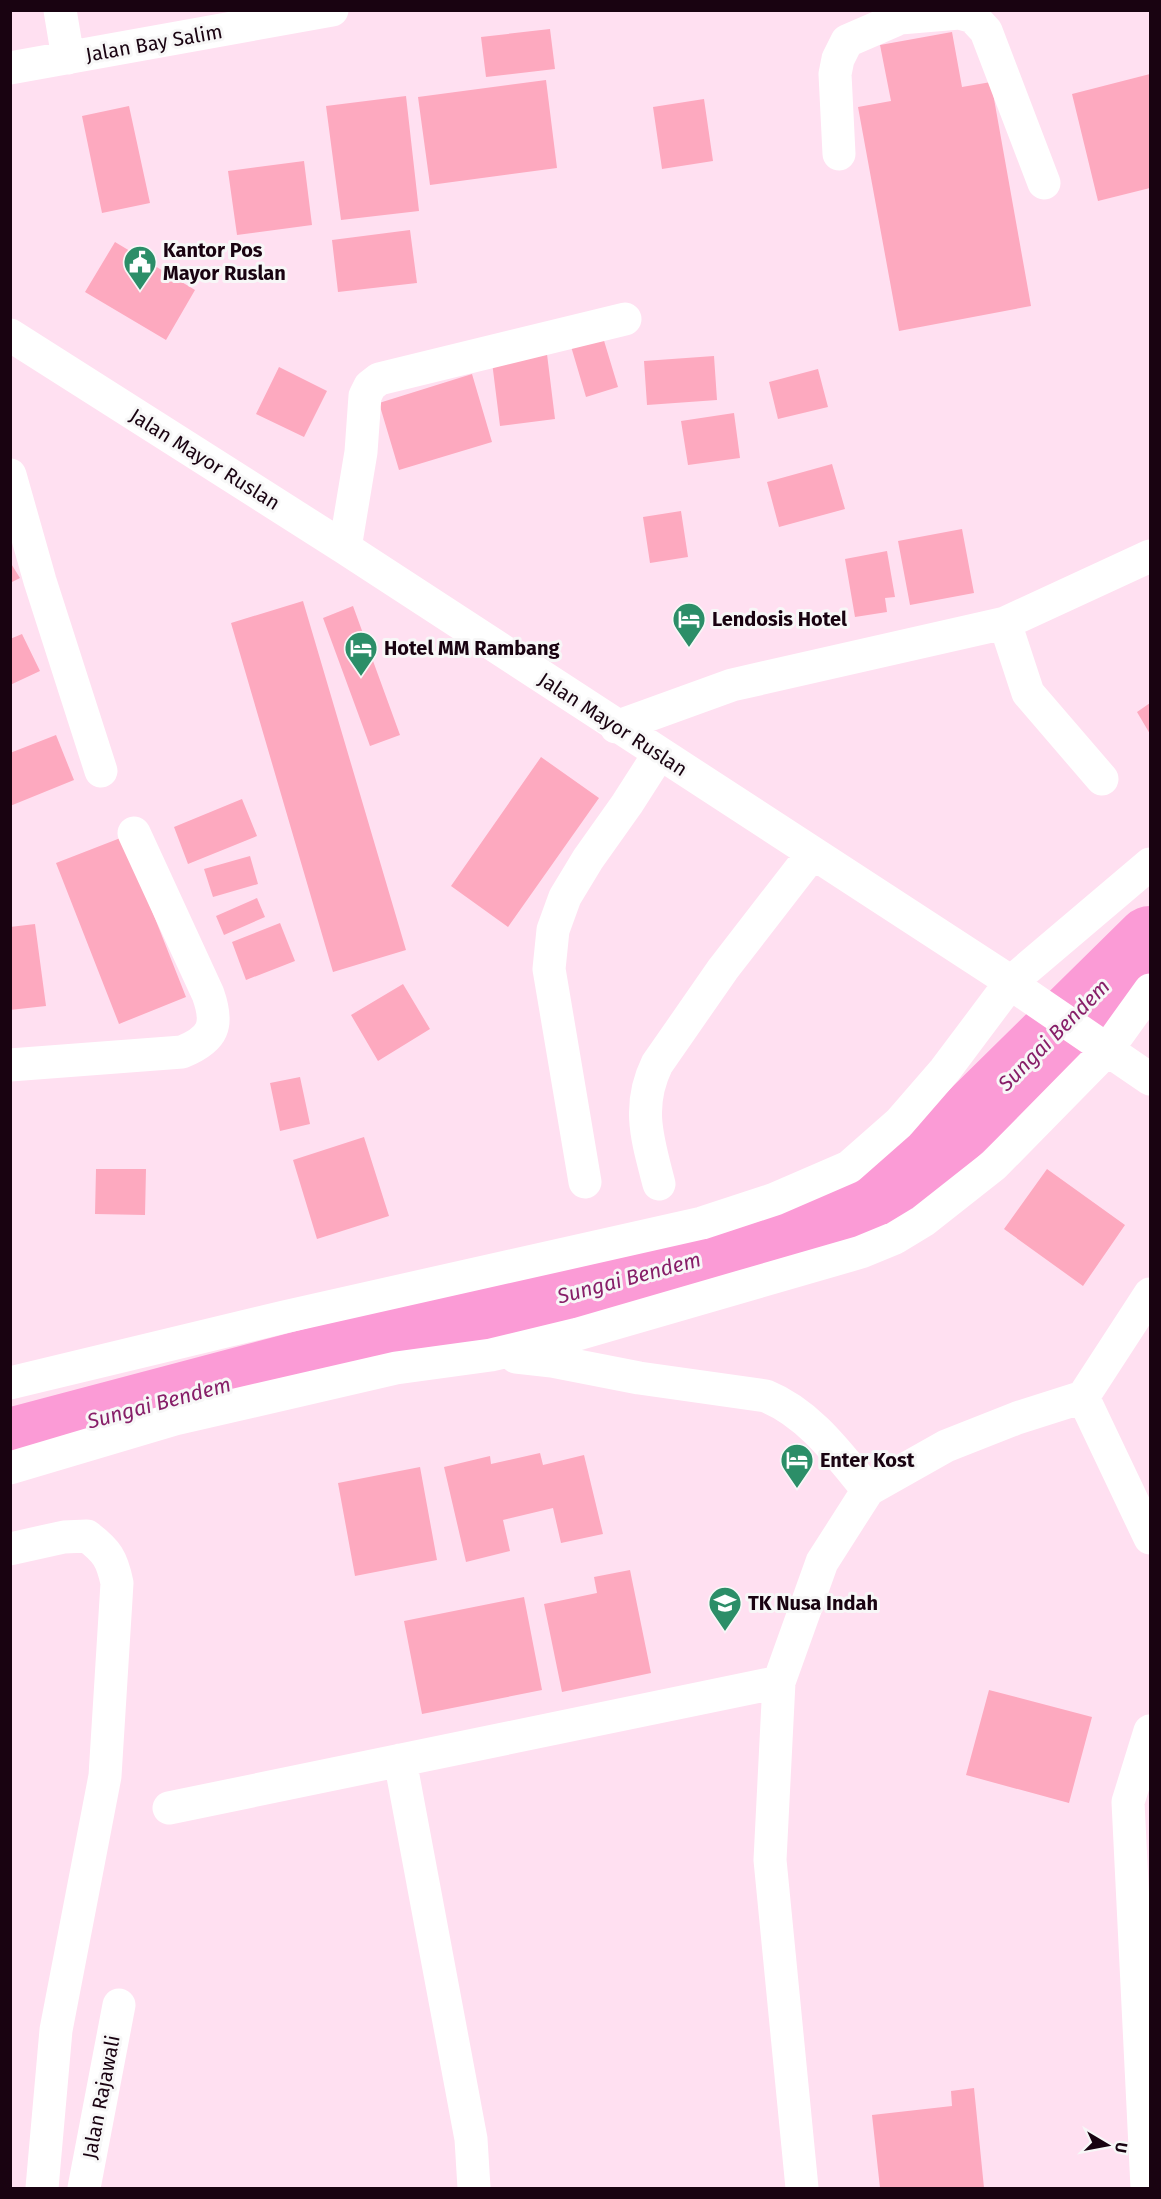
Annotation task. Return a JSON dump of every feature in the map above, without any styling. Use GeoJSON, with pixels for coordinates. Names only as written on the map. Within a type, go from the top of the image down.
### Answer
{"type":"FeatureCollection","features":[{"type":"Feature","properties":{"kind":"street"},"geometry":{"type":"LineString","coordinates":[[60,10],[68,58]]}},
{"type":"Feature","properties":{"kind":"street","name":"Jalan Bay Salim"},"geometry":{"type":"LineString","coordinates":[[10,68],[332,10]]}},
{"type":"Feature","properties":{"kind":"street"},"geometry":{"type":"LineString","coordinates":[[839,154],[835,74],[838,59],[847,41],[898,14],[959,13],[973,17],[986,31],[1044,183]]}},
{"type":"Feature","properties":{"kind":"street"},"geometry":{"type":"LineString","coordinates":[[345,548],[361,452],[366,396],[370,386],[379,379],[624,319]]}},
{"type":"Feature","properties":{"kind":"street","name":"Jalan Mayor Ruslan"},"geometry":{"type":"LineString","coordinates":[[10,335],[345,548],[1014,985],[1150,1079]]}},
{"type":"Feature","properties":{"kind":"street"},"geometry":{"type":"LineString","coordinates":[[10,475],[40,581],[101,771]]}},
{"type":"Feature","properties":{"kind":"street"},"geometry":{"type":"LineString","coordinates":[[616,726],[732,685],[1005,622],[1150,556]]}},
{"type":"Feature","properties":{"kind":"street"},"geometry":{"type":"LineString","coordinates":[[1005,622],[1028,693],[1102,779]]}},
{"type":"Feature","properties":{"kind":"street"},"geometry":{"type":"LineString","coordinates":[[585,1182],[549,969],[553,930],[565,897],[659,754]]}},
{"type":"Feature","properties":{"kind":"street"},"geometry":{"type":"LineString","coordinates":[[10,1065],[182,1052],[199,1045],[209,1035],[214,1012],[208,994],[134,833]]}},
{"type":"Feature","properties":{"kind":"street"},"geometry":{"type":"LineString","coordinates":[[658,1184],[647,1137],[644,1110],[650,1077],[723,969],[812,854]]}},
{"type":"Feature","properties":{"kind":"street"},"geometry":{"type":"LineString","coordinates":[[10,1383],[284,1317],[702,1223],[776,1199],[849,1167],[899,1123],[1014,985],[1150,864]]}},
{"type":"Feature","properties":{"kind":"street"},"geometry":{"type":"LineString","coordinates":[[10,1468],[175,1419],[396,1368],[491,1355],[612,1324],[861,1252],[895,1238],[950,1201],[994,1165],[1150,990]]}},
{"type":"Feature","properties":{"kind":"street"},"geometry":{"type":"LineString","coordinates":[[802,2188],[770,1860],[779,1682],[822,1562],[868,1490],[946,1446],[1083,1397],[1150,1294]]}},
{"type":"Feature","properties":{"kind":"street"},"geometry":{"type":"LineString","coordinates":[[491,1355],[552,1361],[639,1378],[766,1396],[783,1403],[826,1440],[868,1490]]}},
{"type":"Feature","properties":{"kind":"street"},"geometry":{"type":"LineString","coordinates":[[1083,1397],[1150,1538]]}},
{"type":"Feature","properties":{"kind":"street"},"geometry":{"type":"LineString","coordinates":[[10,1549],[64,1538],[87,1536],[102,1547],[113,1562],[117,1583],[105,1776],[56,2030],[42,2188]]}},
{"type":"Feature","properties":{"kind":"street"},"geometry":{"type":"LineString","coordinates":[[168,1808],[779,1682]]}},
{"type":"Feature","properties":{"kind":"street"},"geometry":{"type":"LineString","coordinates":[[1147,2188],[1128,1802],[1150,1731]]}},
{"type":"Feature","properties":{"kind":"street"},"geometry":{"type":"LineString","coordinates":[[400,1760],[471,2139],[474,2188]]}},
{"type":"Feature","properties":{"kind":"street","name":"Jalan Rajawali"},"geometry":{"type":"LineString","coordinates":[[84,2188],[119,2005]]}},
{"type":"Feature","properties":{"kind":"building"},"geometry":{"type":"Polygon","coordinates":[[[550,29],[555,69],[486,77],[481,37],[550,29]]]}},
{"type":"Feature","properties":{"kind":"building"},"geometry":{"type":"Polygon","coordinates":[[[952,32],[962,87],[991,82],[1031,306],[899,331],[858,107],[891,101],[880,45],[952,32]]]}},
{"type":"Feature","properties":{"kind":"building"},"geometry":{"type":"Polygon","coordinates":[[[1150,74],[1150,188],[1098,201],[1072,94],[1150,74]]]}},
{"type":"Feature","properties":{"kind":"building"},"geometry":{"type":"Polygon","coordinates":[[[546,80],[557,168],[430,185],[418,97],[546,80]]]}},
{"type":"Feature","properties":{"kind":"building"},"geometry":{"type":"Polygon","coordinates":[[[406,96],[419,211],[341,220],[326,106],[406,96]]]}},
{"type":"Feature","properties":{"kind":"building"},"geometry":{"type":"Polygon","coordinates":[[[704,99],[713,161],[662,169],[653,107],[704,99]]]}},
{"type":"Feature","properties":{"kind":"building"},"geometry":{"type":"Polygon","coordinates":[[[129,106],[150,203],[102,213],[82,116],[129,106]]]}},
{"type":"Feature","properties":{"kind":"building"},"geometry":{"type":"Polygon","coordinates":[[[304,161],[312,225],[237,235],[228,171],[304,161]]]}},
{"type":"Feature","properties":{"kind":"building"},"geometry":{"type":"Polygon","coordinates":[[[410,230],[417,283],[338,292],[332,240],[410,230]]]}},
{"type":"Feature","properties":{"kind":"building","name":"Kantor Pos Mayor Ruslan"},"geometry":{"type":"Polygon","coordinates":[[[115,242],[195,290],[166,340],[85,292],[115,242]]]}},
{"type":"Feature","properties":{"kind":"building"},"geometry":{"type":"Polygon","coordinates":[[[602,334],[618,387],[586,397],[570,343],[602,334]]]}},
{"type":"Feature","properties":{"kind":"building"},"geometry":{"type":"Polygon","coordinates":[[[546,346],[555,419],[500,426],[491,354],[546,346]]]}},
{"type":"Feature","properties":{"kind":"building"},"geometry":{"type":"Polygon","coordinates":[[[714,356],[717,400],[647,405],[644,361],[714,356]]]}},
{"type":"Feature","properties":{"kind":"building"},"geometry":{"type":"Polygon","coordinates":[[[279,367],[327,391],[304,437],[256,414],[279,367]]]}},
{"type":"Feature","properties":{"kind":"building"},"geometry":{"type":"Polygon","coordinates":[[[818,369],[828,407],[778,419],[769,382],[818,369]]]}},
{"type":"Feature","properties":{"kind":"building"},"geometry":{"type":"Polygon","coordinates":[[[472,374],[492,442],[399,470],[379,403],[472,374]]]}},
{"type":"Feature","properties":{"kind":"building"},"geometry":{"type":"Polygon","coordinates":[[[734,413],[740,458],[688,465],[681,421],[734,413]]]}},
{"type":"Feature","properties":{"kind":"building"},"geometry":{"type":"Polygon","coordinates":[[[832,464],[845,509],[779,527],[767,482],[832,464]]]}},
{"type":"Feature","properties":{"kind":"building"},"geometry":{"type":"Polygon","coordinates":[[[681,511],[688,557],[650,563],[643,517],[681,511]]]}},
{"type":"Feature","properties":{"kind":"building"},"geometry":{"type":"Polygon","coordinates":[[[962,529],[974,593],[910,605],[898,541],[962,529]]]}},
{"type":"Feature","properties":{"kind":"building"},"geometry":{"type":"Polygon","coordinates":[[[887,551],[895,597],[885,598],[887,612],[855,617],[845,559],[887,551]]]}},
{"type":"Feature","properties":{"kind":"building"},"geometry":{"type":"Polygon","coordinates":[[[10,562],[20,578],[10,583],[10,562]]]}},
{"type":"Feature","properties":{"kind":"building"},"geometry":{"type":"Polygon","coordinates":[[[303,601],[406,950],[333,972],[231,623],[303,601]]]}},
{"type":"Feature","properties":{"kind":"building","name":"Hotel MM Rambang"},"geometry":{"type":"Polygon","coordinates":[[[353,606],[400,735],[370,746],[323,618],[353,606]]]}},
{"type":"Feature","properties":{"kind":"building"},"geometry":{"type":"Polygon","coordinates":[[[22,634],[40,671],[10,685],[10,639],[22,634]]]}},
{"type":"Feature","properties":{"kind":"building"},"geometry":{"type":"Polygon","coordinates":[[[1150,703],[1150,734],[1137,712],[1150,703]]]}},
{"type":"Feature","properties":{"kind":"building"},"geometry":{"type":"Polygon","coordinates":[[[56,735],[74,780],[10,806],[10,753],[56,735]]]}},
{"type":"Feature","properties":{"kind":"building"},"geometry":{"type":"Polygon","coordinates":[[[541,757],[599,798],[508,927],[451,886],[541,757]]]}},
{"type":"Feature","properties":{"kind":"building"},"geometry":{"type":"Polygon","coordinates":[[[242,799],[257,836],[188,864],[174,827],[242,799]]]}},
{"type":"Feature","properties":{"kind":"building"},"geometry":{"type":"Polygon","coordinates":[[[123,837],[186,997],[119,1024],[56,863],[123,837]]]}},
{"type":"Feature","properties":{"kind":"building"},"geometry":{"type":"Polygon","coordinates":[[[250,856],[258,884],[213,897],[204,869],[250,856]]]}},
{"type":"Feature","properties":{"kind":"building"},"geometry":{"type":"Polygon","coordinates":[[[257,898],[265,917],[224,935],[216,916],[257,898]]]}},
{"type":"Feature","properties":{"kind":"building"},"geometry":{"type":"Polygon","coordinates":[[[280,923],[295,961],[246,980],[232,942],[280,923]]]}},
{"type":"Feature","properties":{"kind":"building"},"geometry":{"type":"Polygon","coordinates":[[[35,924],[46,1006],[10,1010],[10,927],[35,924]]]}},
{"type":"Feature","properties":{"kind":"building"},"geometry":{"type":"Polygon","coordinates":[[[403,984],[430,1029],[378,1061],[351,1015],[403,984]]]}},
{"type":"Feature","properties":{"kind":"building"},"geometry":{"type":"Polygon","coordinates":[[[300,1077],[310,1124],[280,1131],[270,1083],[300,1077]]]}},
{"type":"Feature","properties":{"kind":"building"},"geometry":{"type":"Polygon","coordinates":[[[364,1137],[389,1216],[317,1239],[293,1160],[364,1137]]]}},
{"type":"Feature","properties":{"kind":"building"},"geometry":{"type":"Polygon","coordinates":[[[96,1169],[146,1169],[145,1215],[95,1214],[96,1169]]]}},
{"type":"Feature","properties":{"kind":"building"},"geometry":{"type":"Polygon","coordinates":[[[1047,1169],[1125,1225],[1083,1286],[1004,1229],[1047,1169]]]}},
{"type":"Feature","properties":{"kind":"building"},"geometry":{"type":"Polygon","coordinates":[[[540,1453],[543,1465],[584,1455],[603,1534],[561,1543],[553,1508],[503,1520],[510,1551],[466,1562],[444,1467],[490,1456],[491,1464],[540,1453]]]}},
{"type":"Feature","properties":{"kind":"building"},"geometry":{"type":"Polygon","coordinates":[[[420,1467],[437,1560],[355,1576],[338,1483],[420,1467]]]}},
{"type":"Feature","properties":{"kind":"building"},"geometry":{"type":"Polygon","coordinates":[[[630,1570],[651,1673],[562,1692],[544,1604],[597,1593],[594,1577],[630,1570]]]}},
{"type":"Feature","properties":{"kind":"building"},"geometry":{"type":"Polygon","coordinates":[[[524,1597],[542,1690],[422,1714],[404,1621],[524,1597]]]}},
{"type":"Feature","properties":{"kind":"building"},"geometry":{"type":"Polygon","coordinates":[[[989,1690],[1092,1717],[1069,1803],[966,1775],[989,1690]]]}},
{"type":"Feature","properties":{"kind":"building"},"geometry":{"type":"Polygon","coordinates":[[[974,2088],[984,2188],[880,2188],[872,2115],[952,2106],[951,2091],[974,2088]]]}},
{"type":"Feature","properties":{"kind":"waterway","name":"Sungai Bendem"},"geometry":{"type":"LineString","coordinates":[[10,1442],[849,1220],[956,1131],[1150,940]]}},
{"type":"Feature","properties":{"kind":"place","name":"Kantor Pos Mayor Ruslan"},"geometry":{"type":"Point","coordinates":[140,291]}},
{"type":"Feature","properties":{"kind":"place","name":"Lendosis Hotel"},"geometry":{"type":"Point","coordinates":[689,648]}},
{"type":"Feature","properties":{"kind":"place","name":"Hotel MM Rambang"},"geometry":{"type":"Point","coordinates":[361,677]}},
{"type":"Feature","properties":{"kind":"place","name":"Enter Kost"},"geometry":{"type":"Point","coordinates":[797,1489]}},
{"type":"Feature","properties":{"kind":"place","name":"TK Nusa Indah"},"geometry":{"type":"Point","coordinates":[725,1632]}}]}
